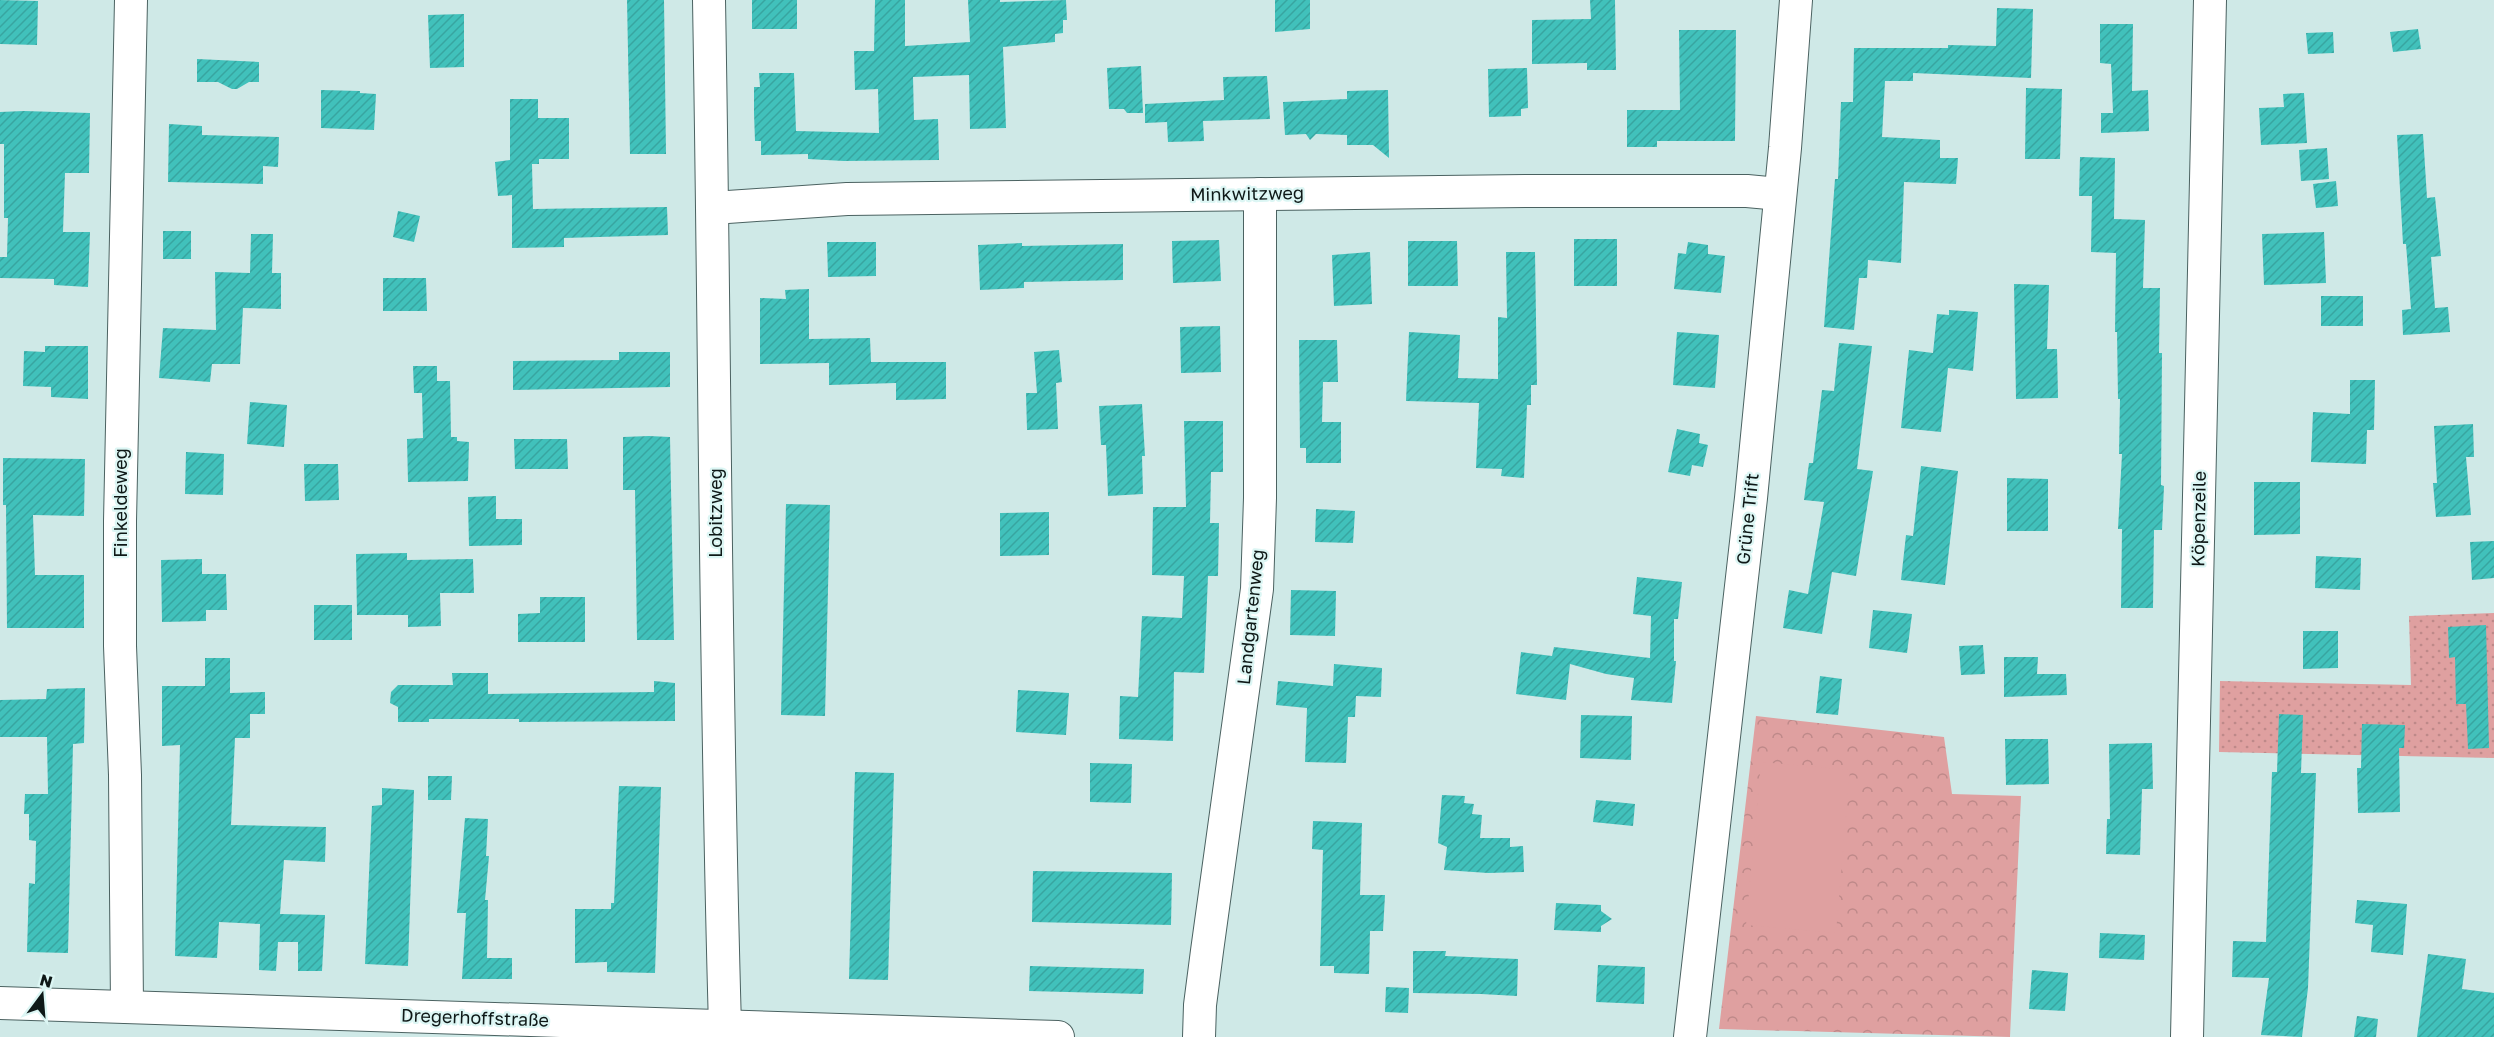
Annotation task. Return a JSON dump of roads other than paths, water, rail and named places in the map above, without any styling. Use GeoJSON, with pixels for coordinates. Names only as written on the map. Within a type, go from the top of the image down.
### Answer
{"type":"FeatureCollection","features":[{"type":"Feature","properties":{"kind":"street","name":"Finkeldeweg"},"geometry":{"type":"LineString","coordinates":[[127,1007],[125,775],[120,646],[120,521],[131,0]]}},
{"type":"Feature","properties":{"kind":"street","name":"Lobitzweg"},"geometry":{"type":"LineString","coordinates":[[709,0],[718,783],[725,1026]]}},
{"type":"Feature","properties":{"kind":"street","name":"Grüne Trift"},"geometry":{"type":"LineString","coordinates":[[1690,1037],[1746,546],[1796,0]]}},
{"type":"Feature","properties":{"kind":"street","name":"Köpenzeile"},"geometry":{"type":"LineString","coordinates":[[2187,1037],[2210,0]]}},
{"type":"Feature","properties":{"kind":"street","name":"Minkwitzweg"},"geometry":{"type":"LineString","coordinates":[[713,208],[847,199],[1525,191],[1747,191],[1780,194]]}},
{"type":"Feature","properties":{"kind":"street","name":"Landgartenweg"},"geometry":{"type":"LineString","coordinates":[[1199,1037],[1200,1005],[1257,589],[1260,498],[1260,194]]}},
{"type":"Feature","properties":{"kind":"street","name":"Dregerhoffstraße"},"geometry":{"type":"LineString","coordinates":[[0,1003],[1058,1037]]}}]}
